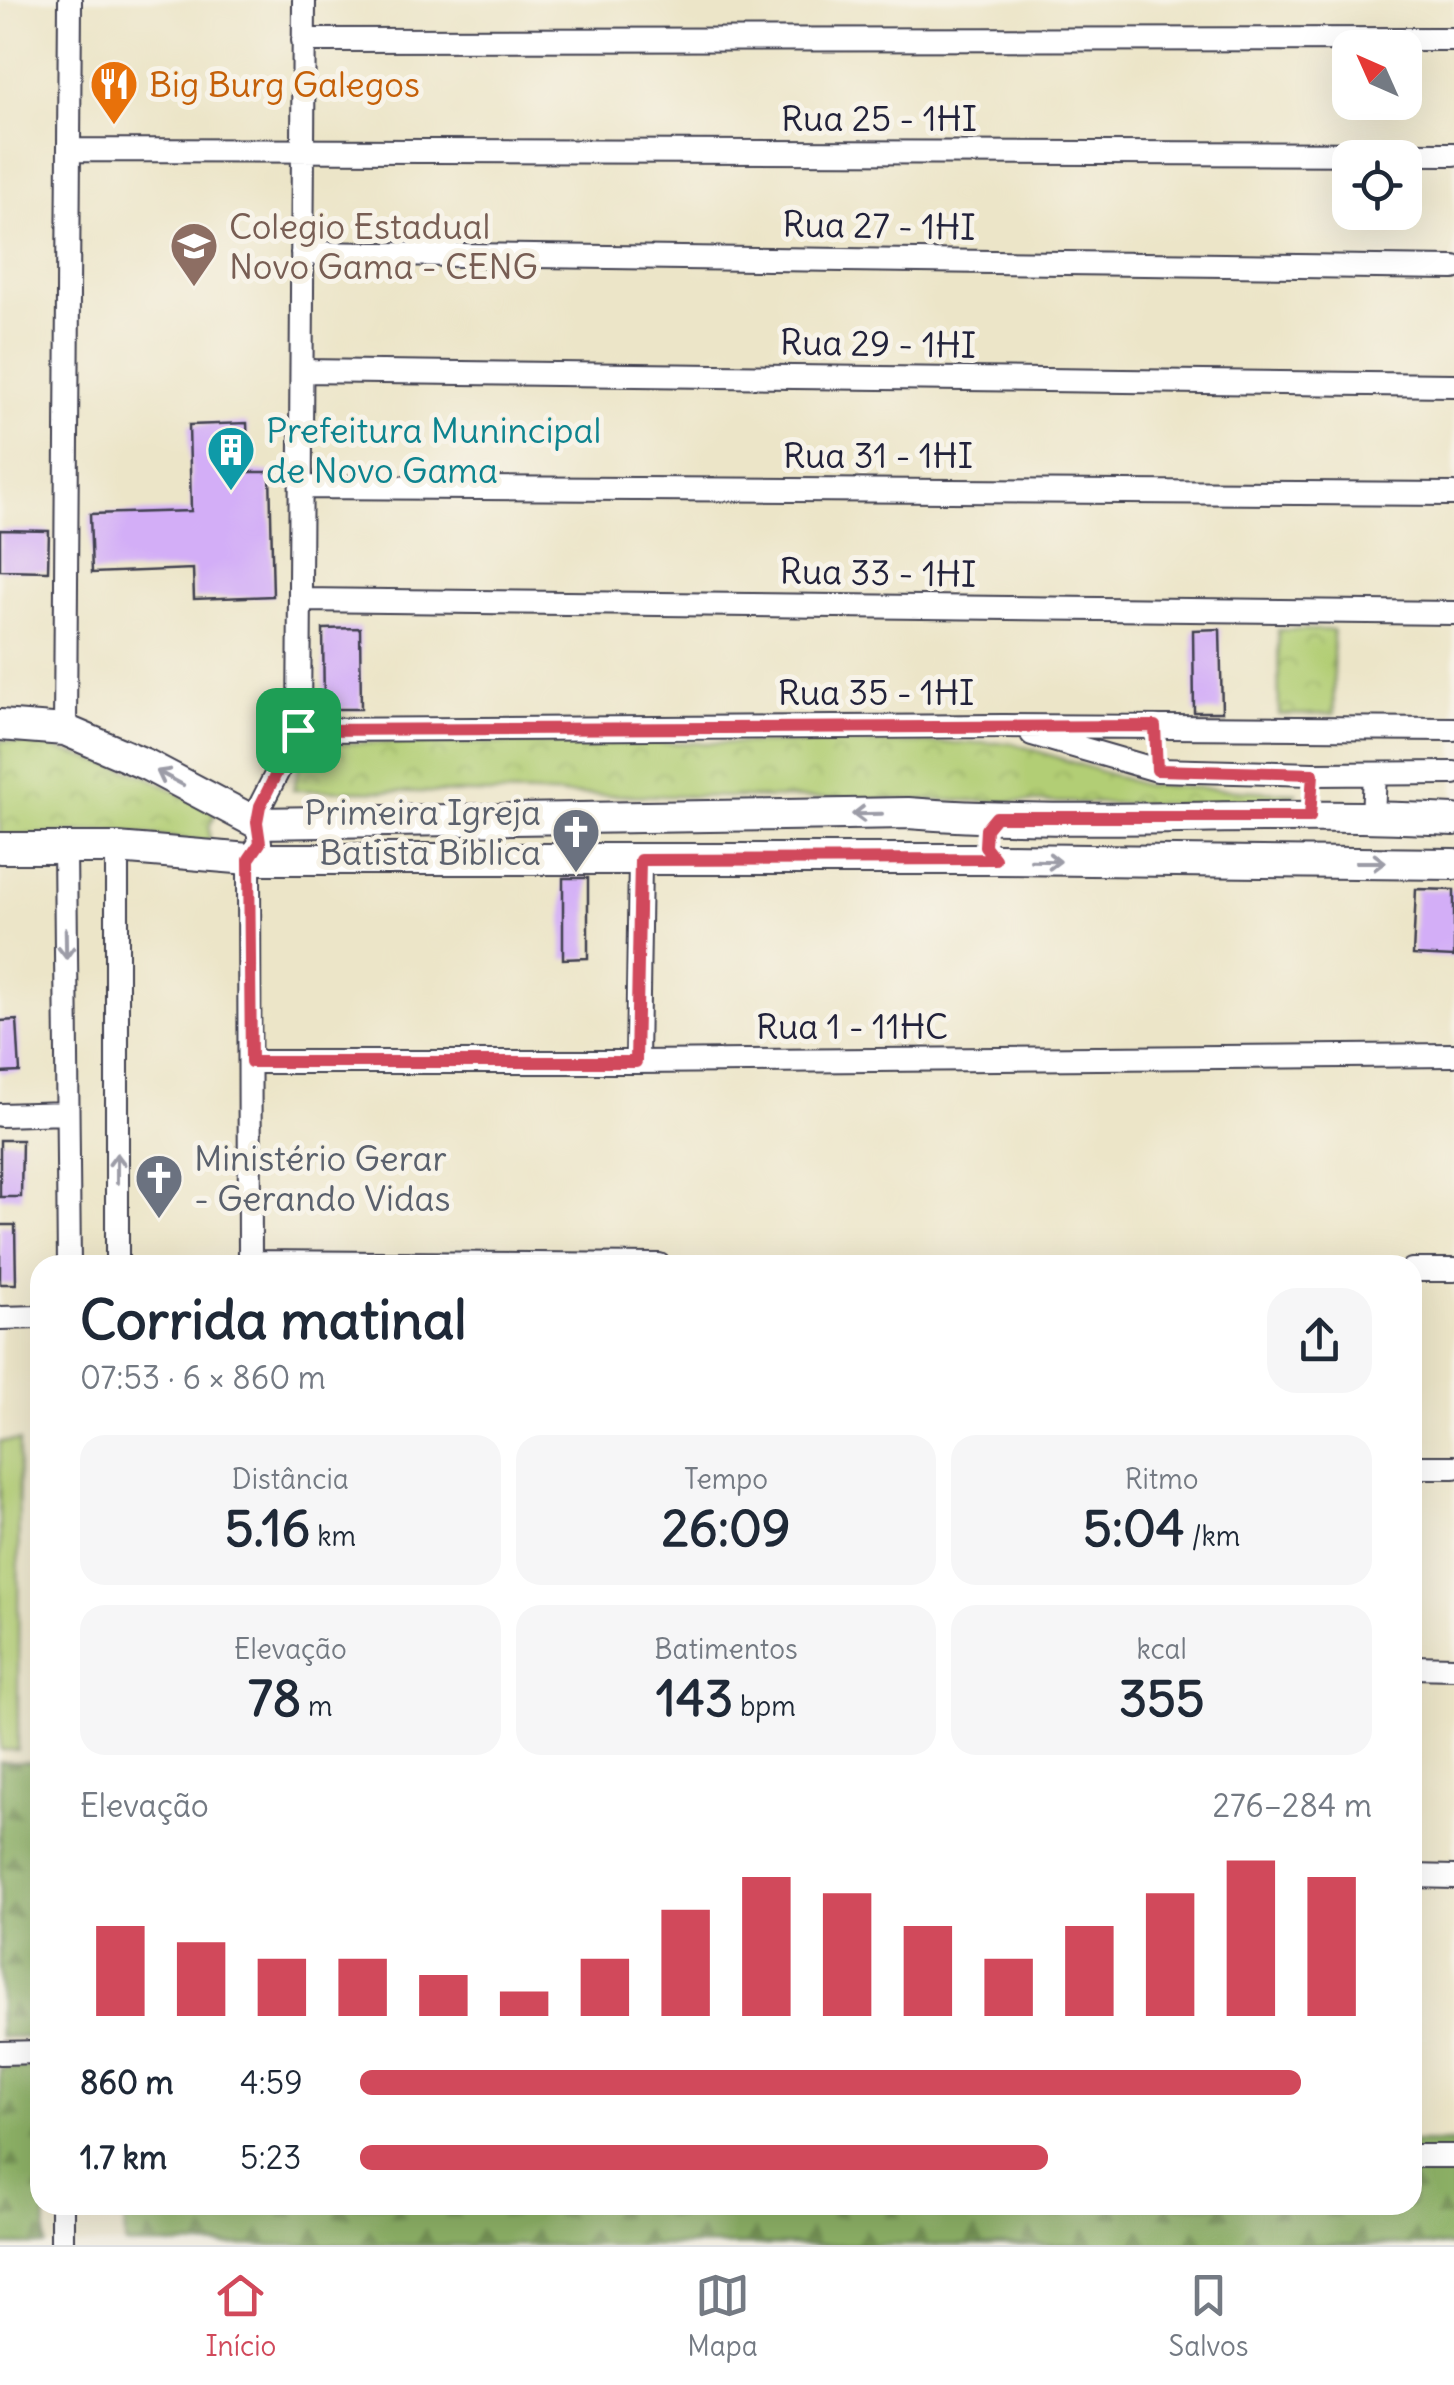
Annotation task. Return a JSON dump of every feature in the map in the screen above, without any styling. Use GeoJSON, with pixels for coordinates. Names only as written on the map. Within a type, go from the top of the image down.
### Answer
{"type":"FeatureCollection","features":[{"type":"Feature","properties":{"kind":"street"},"geometry":{"type":"LineString","coordinates":[[65,730],[70,0]]}},
{"type":"Feature","properties":{"kind":"street"},"geometry":{"type":"LineString","coordinates":[[250,1255],[249,859],[260,843],[257,822],[268,788],[298,730],[304,0]]}},
{"type":"Feature","properties":{"kind":"street"},"geometry":{"type":"LineString","coordinates":[[304,40],[1454,39]]}},
{"type":"Feature","properties":{"kind":"street","name":"Rua 25 - 1HI"},"geometry":{"type":"LineString","coordinates":[[70,150],[1454,154]]}},
{"type":"Feature","properties":{"kind":"street","name":"Rua 27 - 1HI"},"geometry":{"type":"LineString","coordinates":[[302,253],[1454,268]]}},
{"type":"Feature","properties":{"kind":"street","name":"Rua 29 - 1HI"},"geometry":{"type":"LineString","coordinates":[[302,372],[1454,385]]}},
{"type":"Feature","properties":{"kind":"street","name":"Rua 31 - 1HI"},"geometry":{"type":"LineString","coordinates":[[302,486],[1454,494]]}},
{"type":"Feature","properties":{"kind":"street","name":"Rua 33 - 1HI"},"geometry":{"type":"LineString","coordinates":[[300,600],[1454,613]]}},
{"type":"Feature","properties":{"kind":"street"},"geometry":{"type":"LineString","coordinates":[[0,725],[65,730],[257,822],[920,814],[1372,816],[1454,820]]}},
{"type":"Feature","properties":{"kind":"street"},"geometry":{"type":"LineString","coordinates":[[1004,726],[1157,770],[1454,773]]}},
{"type":"Feature","properties":{"kind":"street","name":"Rua 35 - 1HI"},"geometry":{"type":"LineString","coordinates":[[298,730],[1004,726],[1454,729]]}},
{"type":"Feature","properties":{"kind":"street"},"geometry":{"type":"LineString","coordinates":[[1155,726],[1157,770]]}},
{"type":"Feature","properties":{"kind":"street"},"geometry":{"type":"LineString","coordinates":[[1310,817],[1313,774]]}},
{"type":"Feature","properties":{"kind":"street"},"geometry":{"type":"LineString","coordinates":[[1372,816],[1375,774]]}},
{"type":"Feature","properties":{"kind":"street"},"geometry":{"type":"LineString","coordinates":[[916,860],[930,844],[933,826],[920,814]]}},
{"type":"Feature","properties":{"kind":"street"},"geometry":{"type":"LineString","coordinates":[[995,859],[985,846],[986,829],[996,817]]}},
{"type":"Feature","properties":{"kind":"street"},"geometry":{"type":"LineString","coordinates":[[65,846],[69,1255]]}},
{"type":"Feature","properties":{"kind":"street"},"geometry":{"type":"LineString","coordinates":[[0,848],[118,848],[249,859],[995,859],[1454,864]]}},
{"type":"Feature","properties":{"kind":"street"},"geometry":{"type":"LineString","coordinates":[[117,1255],[118,848]]}},
{"type":"Feature","properties":{"kind":"street"},"geometry":{"type":"LineString","coordinates":[[636,1062],[640,860]]}},
{"type":"Feature","properties":{"kind":"street","name":"Rua 1 - 11HC"},"geometry":{"type":"LineString","coordinates":[[251,1062],[1454,1055]]}},
{"type":"Feature","properties":{"kind":"street"},"geometry":{"type":"LineString","coordinates":[[0,1116],[67,1113]]}},
{"type":"Feature","properties":{"kind":"street"},"geometry":{"type":"LineString","coordinates":[[1422,1270],[1454,1270]]}},
{"type":"Feature","properties":{"kind":"street"},"geometry":{"type":"LineString","coordinates":[[0,1318],[30,1317]]}},
{"type":"Feature","properties":{"kind":"street"},"geometry":{"type":"LineString","coordinates":[[1422,1467],[1454,1467]]}},
{"type":"Feature","properties":{"kind":"street"},"geometry":{"type":"LineString","coordinates":[[1422,1667],[1454,1668]]}},
{"type":"Feature","properties":{"kind":"street"},"geometry":{"type":"LineString","coordinates":[[1422,1876],[1454,1877]]}},
{"type":"Feature","properties":{"kind":"street"},"geometry":{"type":"LineString","coordinates":[[0,2053],[30,2052]]}},
{"type":"Feature","properties":{"kind":"street"},"geometry":{"type":"LineString","coordinates":[[1422,2156],[1454,2156]]}},
{"type":"Feature","properties":{"kind":"street"},"geometry":{"type":"LineString","coordinates":[[62,2215],[62,2245]]}},
{"type":"Feature","properties":{"kind":"green space"},"geometry":{"type":"Polygon","coordinates":[[[1278,630],[1333,630],[1334,714],[1279,715],[1278,630]]]}},
{"type":"Feature","properties":{"kind":"green space"},"geometry":{"type":"Polygon","coordinates":[[[0,740],[50,747],[144,775],[216,813],[209,827],[210,842],[117,831],[0,836],[0,740]]]}},
{"type":"Feature","properties":{"kind":"green space"},"geometry":{"type":"Polygon","coordinates":[[[306,743],[1012,743],[1143,785],[1296,793],[1288,806],[293,790],[306,743]]]}},
{"type":"Feature","properties":{"kind":"green space"},"geometry":{"type":"Polygon","coordinates":[[[0,1441],[19,1441],[18,1750],[0,1750],[0,1441]]]}},
{"type":"Feature","properties":{"kind":"green space"},"geometry":{"type":"Polygon","coordinates":[[[0,1762],[30,1762],[30,2036],[0,2037],[0,1762]]]}},
{"type":"Feature","properties":{"kind":"green space"},"geometry":{"type":"Polygon","coordinates":[[[30,2067],[30,2215],[46,2215],[45,2245],[0,2245],[0,2068],[30,2067]]]}},
{"type":"Feature","properties":{"kind":"green space"},"geometry":{"type":"Polygon","coordinates":[[[1422,2142],[1454,2142],[1454,2245],[125,2245],[124,2215],[1422,2215],[1422,2142]]]}},
{"type":"Feature","properties":{"kind":"building","name":"Prefeitura Munincipal de Novo Gama"},"geometry":{"type":"Polygon","coordinates":[[[247,423],[249,472],[270,472],[273,596],[194,599],[193,569],[92,573],[90,514],[191,511],[189,425],[247,423]]]}},
{"type":"Feature","properties":{"kind":"building"},"geometry":{"type":"Polygon","coordinates":[[[0,530],[49,531],[48,571],[0,570],[0,530]]]}},
{"type":"Feature","properties":{"kind":"building"},"geometry":{"type":"Polygon","coordinates":[[[360,628],[361,709],[324,709],[323,629],[360,628]]]}},
{"type":"Feature","properties":{"kind":"building"},"geometry":{"type":"Polygon","coordinates":[[[1220,629],[1222,712],[1194,712],[1193,630],[1220,629]]]}},
{"type":"Feature","properties":{"kind":"building"},"geometry":{"type":"Polygon","coordinates":[[[563,878],[588,878],[588,958],[563,959],[563,878]]]}},
{"type":"Feature","properties":{"kind":"building"},"geometry":{"type":"Polygon","coordinates":[[[1416,889],[1454,890],[1454,957],[1413,955],[1416,889]]]}},
{"type":"Feature","properties":{"kind":"building"},"geometry":{"type":"Polygon","coordinates":[[[17,1020],[20,1072],[0,1073],[0,1021],[17,1020]]]}},
{"type":"Feature","properties":{"kind":"building"},"geometry":{"type":"Polygon","coordinates":[[[0,1140],[22,1140],[21,1197],[0,1197],[0,1140]]]}},
{"type":"Feature","properties":{"kind":"building"},"geometry":{"type":"Polygon","coordinates":[[[0,1225],[15,1225],[16,1284],[0,1284],[0,1225]]]}},
{"type":"Feature","properties":{"kind":"place","name":"Big Burg Galegos"},"geometry":{"type":"Point","coordinates":[114,126]}},
{"type":"Feature","properties":{"kind":"place","name":"Colegio Estadual Novo Gama - CENG"},"geometry":{"type":"Point","coordinates":[194,288]}},
{"type":"Feature","properties":{"kind":"place","name":"Prefeitura Munincipal de Novo Gama"},"geometry":{"type":"Point","coordinates":[231,492]}},
{"type":"Feature","properties":{"kind":"place","name":"Primeira Igreja Batista Bíblica"},"geometry":{"type":"Point","coordinates":[576,874]}},
{"type":"Feature","properties":{"kind":"place","name":"Ministério Gerar - Gerando Vidas"},"geometry":{"type":"Point","coordinates":[159,1220]}},
{"type":"Feature","properties":{"kind":"route"},"geometry":{"type":"LineString","coordinates":[[1155,726],[1157,770],[1313,774],[1310,817],[996,817],[986,829],[985,846],[995,859],[640,860],[636,1062],[251,1062],[249,859],[260,843],[260,806],[298,730],[1155,726]]}}]}
